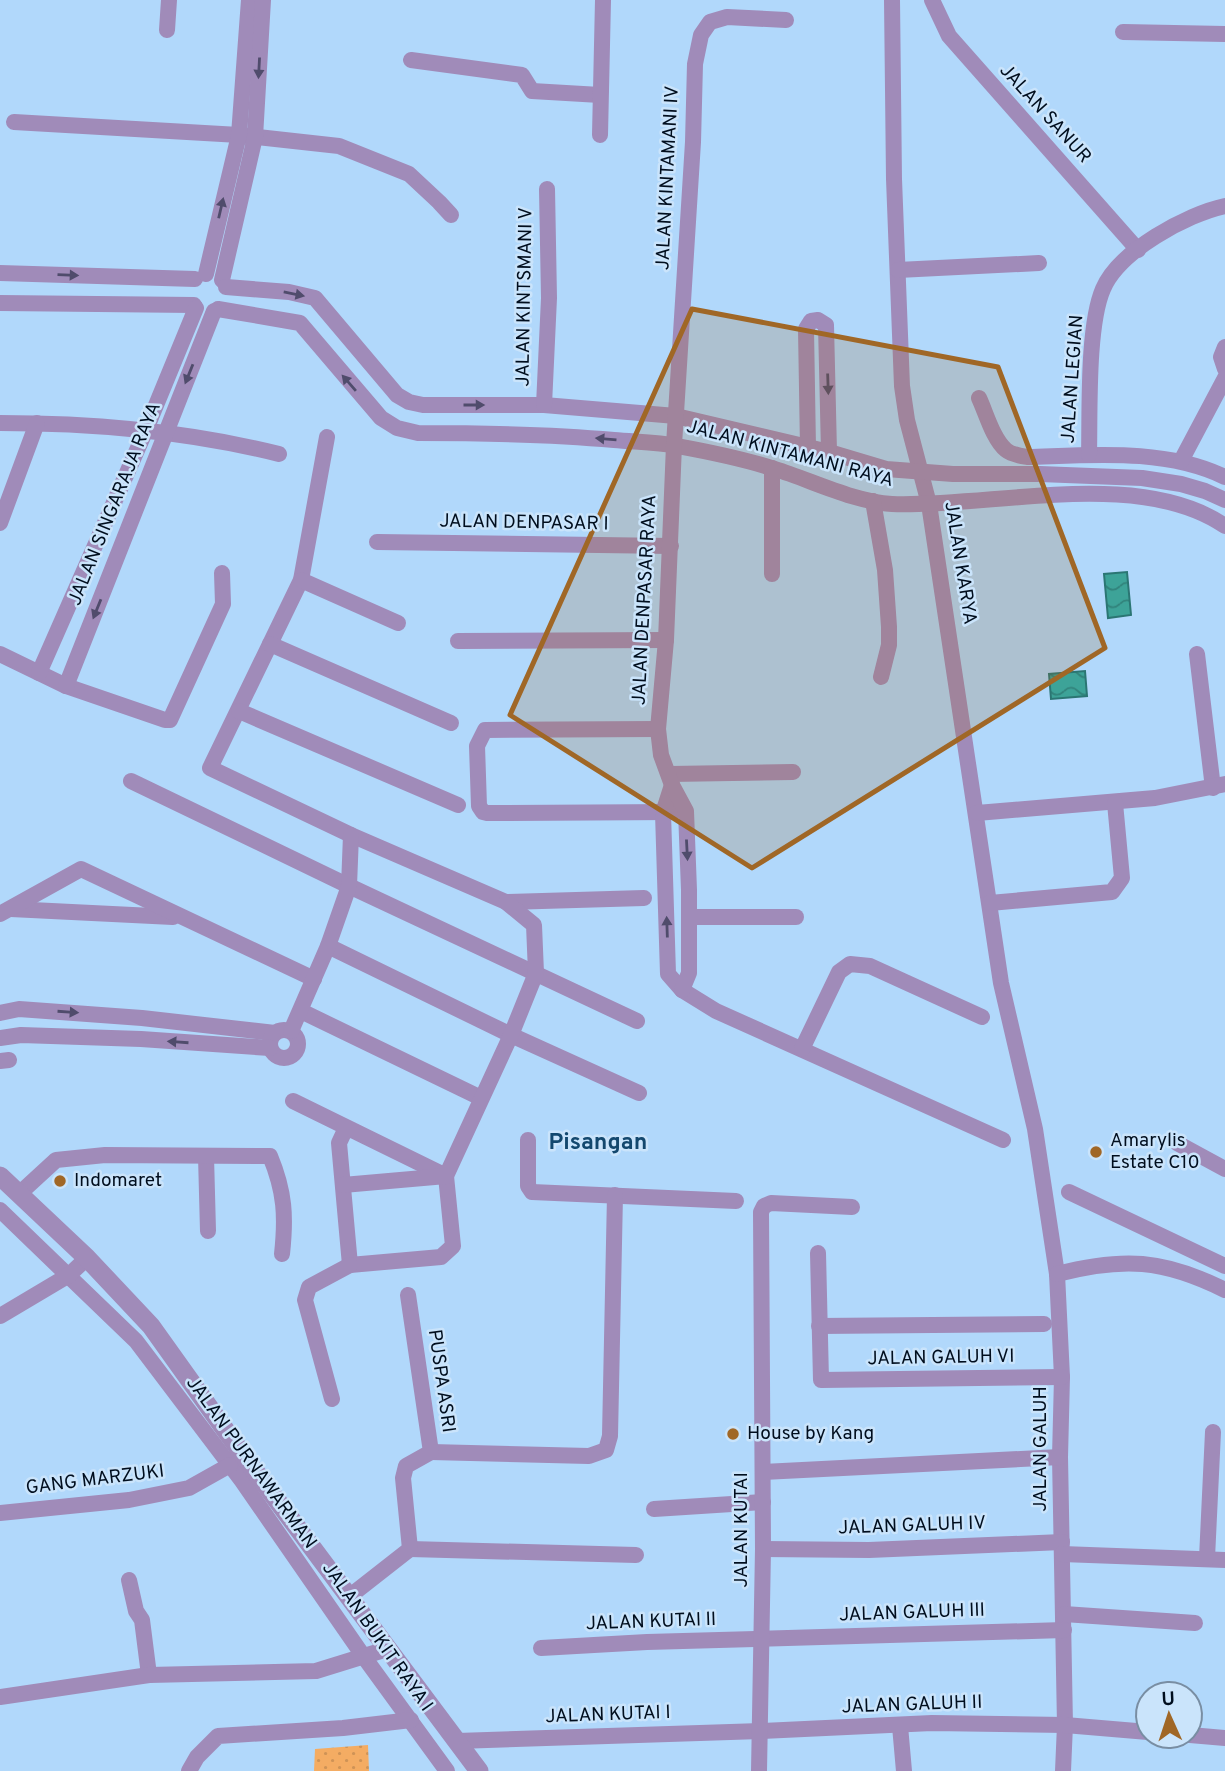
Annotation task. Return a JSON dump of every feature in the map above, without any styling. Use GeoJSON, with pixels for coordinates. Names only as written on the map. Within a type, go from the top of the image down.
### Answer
{"type":"FeatureCollection","features":[{"type":"Feature","properties":{"kind":"street"},"geometry":{"type":"LineString","coordinates":[[167,30],[169,0]]}},
{"type":"Feature","properties":{"kind":"street"},"geometry":{"type":"LineString","coordinates":[[195,307],[189,292],[200,276],[239,135],[249,0]]}},
{"type":"Feature","properties":{"kind":"street"},"geometry":{"type":"LineString","coordinates":[[0,303],[195,307],[205,312],[216,310],[226,299],[224,284],[255,138],[263,0]]}},
{"type":"Feature","properties":{"kind":"street"},"geometry":{"type":"LineString","coordinates":[[600,135],[603,0]]}},
{"type":"Feature","properties":{"kind":"street","name":"JALAN KARYA"},"geometry":{"type":"LineString","coordinates":[[892,0],[894,179],[902,386],[929,504],[1001,984],[1035,1129]]}},
{"type":"Feature","properties":{"kind":"street","name":"JALAN SANUR"},"geometry":{"type":"LineString","coordinates":[[932,0],[949,36],[1138,250]]}},
{"type":"Feature","properties":{"kind":"street","name":"JALAN KINTAMANI IV"},"geometry":{"type":"LineString","coordinates":[[676,416],[693,142],[695,64],[701,35],[710,22],[727,17],[786,20]]}},
{"type":"Feature","properties":{"kind":"street"},"geometry":{"type":"LineString","coordinates":[[1124,32],[1225,34]]}},
{"type":"Feature","properties":{"kind":"street"},"geometry":{"type":"LineString","coordinates":[[411,60],[522,75],[532,91],[600,95]]}},
{"type":"Feature","properties":{"kind":"street"},"geometry":{"type":"LineString","coordinates":[[14,122],[239,135],[339,146],[408,174],[439,201],[450,215]]}},
{"type":"Feature","properties":{"kind":"street","name":"JALAN KINTSMANI V"},"geometry":{"type":"LineString","coordinates":[[544,405],[549,298],[547,189]]}},
{"type":"Feature","properties":{"kind":"street","name":"JALAN LEGIAN"},"geometry":{"type":"LineString","coordinates":[[1089,455],[1093,343],[1099,302],[1108,280],[1138,250],[1184,219],[1225,206]]}},
{"type":"Feature","properties":{"kind":"street"},"geometry":{"type":"LineString","coordinates":[[898,270],[1039,262]]}},
{"type":"Feature","properties":{"kind":"street"},"geometry":{"type":"LineString","coordinates":[[0,273],[217,276],[224,284],[316,298],[397,395],[381,418]]}},
{"type":"Feature","properties":{"kind":"street","name":"JALAN SINGARAJA RAYA"},"geometry":{"type":"LineString","coordinates":[[39,673],[145,432],[195,307]]}},
{"type":"Feature","properties":{"kind":"street","name":"JALAN KINTAMANI RAYA"},"geometry":{"type":"LineString","coordinates":[[216,310],[300,323],[381,418],[397,428],[418,433],[543,433],[674,445],[772,468],[873,502],[929,504],[1050,496],[1136,496],[1183,505],[1225,526]]}},
{"type":"Feature","properties":{"kind":"street","name":"JALAN SINGARAJA RAYA"},"geometry":{"type":"LineString","coordinates":[[66,686],[216,310]]}},
{"type":"Feature","properties":{"kind":"street"},"geometry":{"type":"LineString","coordinates":[[808,447],[806,329],[811,321],[818,320],[825,325],[829,452]]}},
{"type":"Feature","properties":{"kind":"street"},"geometry":{"type":"LineString","coordinates":[[1225,347],[1221,357],[1225,369]]}},
{"type":"Feature","properties":{"kind":"street"},"geometry":{"type":"LineString","coordinates":[[1181,461],[1225,378]]}},
{"type":"Feature","properties":{"kind":"street","name":"JALAN KINTAMANI RAYA"},"geometry":{"type":"LineString","coordinates":[[397,395],[409,402],[423,405],[544,405],[676,416],[829,452],[886,469],[922,473],[1142,478],[1181,484],[1225,500]]}},
{"type":"Feature","properties":{"kind":"street","name":"JALAN LEGIAN"},"geometry":{"type":"LineString","coordinates":[[979,398],[1006,451],[1028,457],[1142,456],[1181,461],[1225,477]]}},
{"type":"Feature","properties":{"kind":"street","name":"JALAN DENPASAR RAYA"},"geometry":{"type":"LineString","coordinates":[[676,416],[666,640],[659,729],[661,755],[686,811],[688,973],[682,990]]}},
{"type":"Feature","properties":{"kind":"street"},"geometry":{"type":"LineString","coordinates":[[0,424],[145,432],[242,445],[279,454]]}},
{"type":"Feature","properties":{"kind":"street"},"geometry":{"type":"LineString","coordinates":[[0,523],[37,424]]}},
{"type":"Feature","properties":{"kind":"street"},"geometry":{"type":"LineString","coordinates":[[327,437],[301,580],[210,768],[351,835],[506,902],[534,925]]}},
{"type":"Feature","properties":{"kind":"street"},"geometry":{"type":"LineString","coordinates":[[772,468],[772,574]]}},
{"type":"Feature","properties":{"kind":"street"},"geometry":{"type":"LineString","coordinates":[[873,502],[885,570],[890,627],[889,645],[881,677]]}},
{"type":"Feature","properties":{"kind":"street","name":"JALAN DENPASAR I"},"geometry":{"type":"LineString","coordinates":[[377,542],[671,546]]}},
{"type":"Feature","properties":{"kind":"street"},"geometry":{"type":"LineString","coordinates":[[85,569],[108,580]]}},
{"type":"Feature","properties":{"kind":"street"},"geometry":{"type":"LineString","coordinates":[[0,654],[66,686],[170,720],[223,604],[222,573]]}},
{"type":"Feature","properties":{"kind":"street"},"geometry":{"type":"LineString","coordinates":[[301,580],[398,623]]}},
{"type":"Feature","properties":{"kind":"street"},"geometry":{"type":"LineString","coordinates":[[458,641],[666,640]]}},
{"type":"Feature","properties":{"kind":"street"},"geometry":{"type":"LineString","coordinates":[[270,644],[451,723]]}},
{"type":"Feature","properties":{"kind":"street"},"geometry":{"type":"LineString","coordinates":[[977,813],[1115,803],[1219,786],[1197,653]]}},
{"type":"Feature","properties":{"kind":"street"},"geometry":{"type":"LineString","coordinates":[[239,711],[458,805]]}},
{"type":"Feature","properties":{"kind":"street"},"geometry":{"type":"LineString","coordinates":[[659,729],[485,730],[477,746],[479,806],[487,813],[686,811]]}},
{"type":"Feature","properties":{"kind":"street"},"geometry":{"type":"LineString","coordinates":[[793,772],[671,779],[663,813],[668,974],[682,990],[716,1012],[1003,1140]]}},
{"type":"Feature","properties":{"kind":"street"},"geometry":{"type":"LineString","coordinates":[[131,781],[637,1021]]}},
{"type":"Feature","properties":{"kind":"street"},"geometry":{"type":"LineString","coordinates":[[990,903],[1112,891],[1122,878],[1115,803]]}},
{"type":"Feature","properties":{"kind":"street"},"geometry":{"type":"LineString","coordinates":[[0,1038],[21,1035],[141,1039],[279,1037],[301,1011],[328,946],[349,886],[351,835]]}},
{"type":"Feature","properties":{"kind":"street"},"geometry":{"type":"LineString","coordinates":[[6,912],[81,869],[314,979]]}},
{"type":"Feature","properties":{"kind":"street"},"geometry":{"type":"LineString","coordinates":[[506,902],[644,898]]}},
{"type":"Feature","properties":{"kind":"street"},"geometry":{"type":"LineString","coordinates":[[332,1399],[305,1293],[309,1287],[350,1265],[441,1257],[453,1246],[446,1176],[511,1035],[536,972],[534,925],[558,900]]}},
{"type":"Feature","properties":{"kind":"street"},"geometry":{"type":"LineString","coordinates":[[6,912],[181,918]]}},
{"type":"Feature","properties":{"kind":"street"},"geometry":{"type":"LineString","coordinates":[[689,917],[796,917]]}},
{"type":"Feature","properties":{"kind":"street"},"geometry":{"type":"LineString","coordinates":[[328,946],[511,1035],[639,1093]]}},
{"type":"Feature","properties":{"kind":"street"},"geometry":{"type":"LineString","coordinates":[[802,1049],[839,972],[850,964],[870,966],[982,1017]]}},
{"type":"Feature","properties":{"kind":"street"},"geometry":{"type":"LineString","coordinates":[[0,1013],[19,1009],[142,1018],[279,1037]]}},
{"type":"Feature","properties":{"kind":"street"},"geometry":{"type":"LineString","coordinates":[[19,1009],[21,1035]]}},
{"type":"Feature","properties":{"kind":"street"},"geometry":{"type":"LineString","coordinates":[[301,1011],[481,1098]]}},
{"type":"Feature","properties":{"kind":"street"},"geometry":{"type":"LineString","coordinates":[[141,1039],[142,1018]]}},
{"type":"Feature","properties":{"kind":"street"},"geometry":{"type":"LineString","coordinates":[[293,1101],[446,1176]]}},
{"type":"Feature","properties":{"kind":"street"},"geometry":{"type":"LineString","coordinates":[[346,1128],[339,1143],[350,1265]]}},
{"type":"Feature","properties":{"kind":"street","name":"JALAN GALUH"},"geometry":{"type":"LineString","coordinates":[[1035,1129],[1057,1274],[1062,1377],[1060,1457],[1065,1725],[1063,1771]]}},
{"type":"Feature","properties":{"kind":"street"},"geometry":{"type":"LineString","coordinates":[[528,1140],[528,1186],[532,1192],[736,1201]]}},
{"type":"Feature","properties":{"kind":"street"},"geometry":{"type":"LineString","coordinates":[[1177,1143],[1225,1169]]}},
{"type":"Feature","properties":{"kind":"street"},"geometry":{"type":"LineString","coordinates":[[19,1194],[56,1160],[105,1155],[270,1156],[281,1182],[284,1210],[282,1254]]}},
{"type":"Feature","properties":{"kind":"street"},"geometry":{"type":"LineString","coordinates":[[206,1156],[208,1231]]}},
{"type":"Feature","properties":{"kind":"street","name":"JALAN PURNAWARMAN"},"geometry":{"type":"LineString","coordinates":[[0,1176],[19,1194],[79,1266],[151,1326],[249,1477],[350,1596],[374,1654],[457,1741],[479,1771]]}},
{"type":"Feature","properties":{"kind":"street"},"geometry":{"type":"LineString","coordinates":[[343,1185],[446,1176]]}},
{"type":"Feature","properties":{"kind":"street"},"geometry":{"type":"LineString","coordinates":[[1069,1192],[1225,1266]]}},
{"type":"Feature","properties":{"kind":"street"},"geometry":{"type":"LineString","coordinates":[[431,1452],[589,1456],[606,1450],[610,1436],[615,1195]]}},
{"type":"Feature","properties":{"kind":"street","name":"JALAN KUTAI"},"geometry":{"type":"LineString","coordinates":[[759,1771],[763,1549],[761,1212],[764,1206],[771,1203],[852,1207]]}},
{"type":"Feature","properties":{"kind":"street","name":"JALAN BUKIT RAYA I"},"geometry":{"type":"LineString","coordinates":[[0,1210],[79,1266],[230,1465],[249,1477],[374,1654],[411,1720],[447,1771]]}},
{"type":"Feature","properties":{"kind":"street"},"geometry":{"type":"LineString","coordinates":[[818,1253],[819,1326],[1044,1324]]}},
{"type":"Feature","properties":{"kind":"street"},"geometry":{"type":"LineString","coordinates":[[1057,1274],[1113,1263],[1153,1264],[1205,1280],[1225,1290]]}},
{"type":"Feature","properties":{"kind":"street"},"geometry":{"type":"LineString","coordinates":[[0,1316],[79,1266]]}},
{"type":"Feature","properties":{"kind":"street","name":"PUSPA ASRI"},"geometry":{"type":"LineString","coordinates":[[408,1295],[431,1452],[406,1466],[403,1478],[410,1549]]}},
{"type":"Feature","properties":{"kind":"street","name":"JALAN GALUH VI"},"geometry":{"type":"LineString","coordinates":[[819,1326],[821,1380],[1062,1377]]}},
{"type":"Feature","properties":{"kind":"street"},"geometry":{"type":"LineString","coordinates":[[1207,1558],[1213,1432]]}},
{"type":"Feature","properties":{"kind":"street"},"geometry":{"type":"LineString","coordinates":[[763,1472],[1060,1457]]}},
{"type":"Feature","properties":{"kind":"street","name":"GANG MARZUKI"},"geometry":{"type":"LineString","coordinates":[[0,1513],[129,1500],[189,1488],[230,1465]]}},
{"type":"Feature","properties":{"kind":"street"},"geometry":{"type":"LineString","coordinates":[[654,1509],[763,1502]]}},
{"type":"Feature","properties":{"kind":"street","name":"JALAN GALUH IV"},"geometry":{"type":"LineString","coordinates":[[763,1549],[1062,1548],[1225,1560]]}},
{"type":"Feature","properties":{"kind":"street"},"geometry":{"type":"LineString","coordinates":[[350,1596],[410,1549],[636,1555]]}},
{"type":"Feature","properties":{"kind":"street"},"geometry":{"type":"LineString","coordinates":[[129,1580],[136,1611],[142,1620],[149,1675]]}},
{"type":"Feature","properties":{"kind":"street","name":"JALAN GALUH III"},"geometry":{"type":"LineString","coordinates":[[762,1640],[947,1632],[1064,1622],[1195,1623]]}},
{"type":"Feature","properties":{"kind":"street","name":"JALAN KUTAI II"},"geometry":{"type":"LineString","coordinates":[[541,1648],[647,1642],[762,1640]]}},
{"type":"Feature","properties":{"kind":"street"},"geometry":{"type":"LineString","coordinates":[[0,1697],[149,1675],[316,1671],[374,1654]]}},
{"type":"Feature","properties":{"kind":"street"},"geometry":{"type":"LineString","coordinates":[[190,1771],[197,1757],[218,1736],[343,1728],[411,1720]]}},
{"type":"Feature","properties":{"kind":"street","name":"JALAN GALUH II"},"geometry":{"type":"LineString","coordinates":[[761,1731],[932,1723],[1065,1725],[1134,1731]]}},
{"type":"Feature","properties":{"kind":"street"},"geometry":{"type":"LineString","coordinates":[[900,1726],[904,1771]]}},
{"type":"Feature","properties":{"kind":"street","name":"JALAN KUTAI I"},"geometry":{"type":"LineString","coordinates":[[457,1741],[761,1731]]}},
{"type":"Feature","properties":{"kind":"street"},"geometry":{"type":"LineString","coordinates":[[1204,1736],[1225,1738]]}},
{"type":"Feature","properties":{"kind":"highlighted area"},"geometry":{"type":"Polygon","coordinates":[[[692,309],[998,367],[1105,648],[752,868],[510,715],[692,309]]]}},
{"type":"Feature","properties":{"kind":"shaded area"},"geometry":{"type":"Polygon","coordinates":[[[368,1745],[369,1771],[314,1771],[315,1749],[368,1745]]]}},
{"type":"Feature","properties":{"kind":"water"},"geometry":{"type":"Polygon","coordinates":[[[1127,572],[1131,615],[1108,618],[1104,574],[1127,572]]]}},
{"type":"Feature","properties":{"kind":"water"},"geometry":{"type":"Polygon","coordinates":[[[1085,671],[1087,696],[1051,699],[1049,674],[1085,671]]]}},
{"type":"Feature","properties":{"kind":"place","name":"Amarylis Estate C10"},"geometry":{"type":"Point","coordinates":[1096,1152]}},
{"type":"Feature","properties":{"kind":"place","name":"Indomaret"},"geometry":{"type":"Point","coordinates":[60,1181]}},
{"type":"Feature","properties":{"kind":"place","name":"House by Kang"},"geometry":{"type":"Point","coordinates":[733,1434]}},
{"type":"Feature","properties":{"kind":"district","name":"Pisangan"},"geometry":{"type":"Point","coordinates":[598,1143]}}]}
